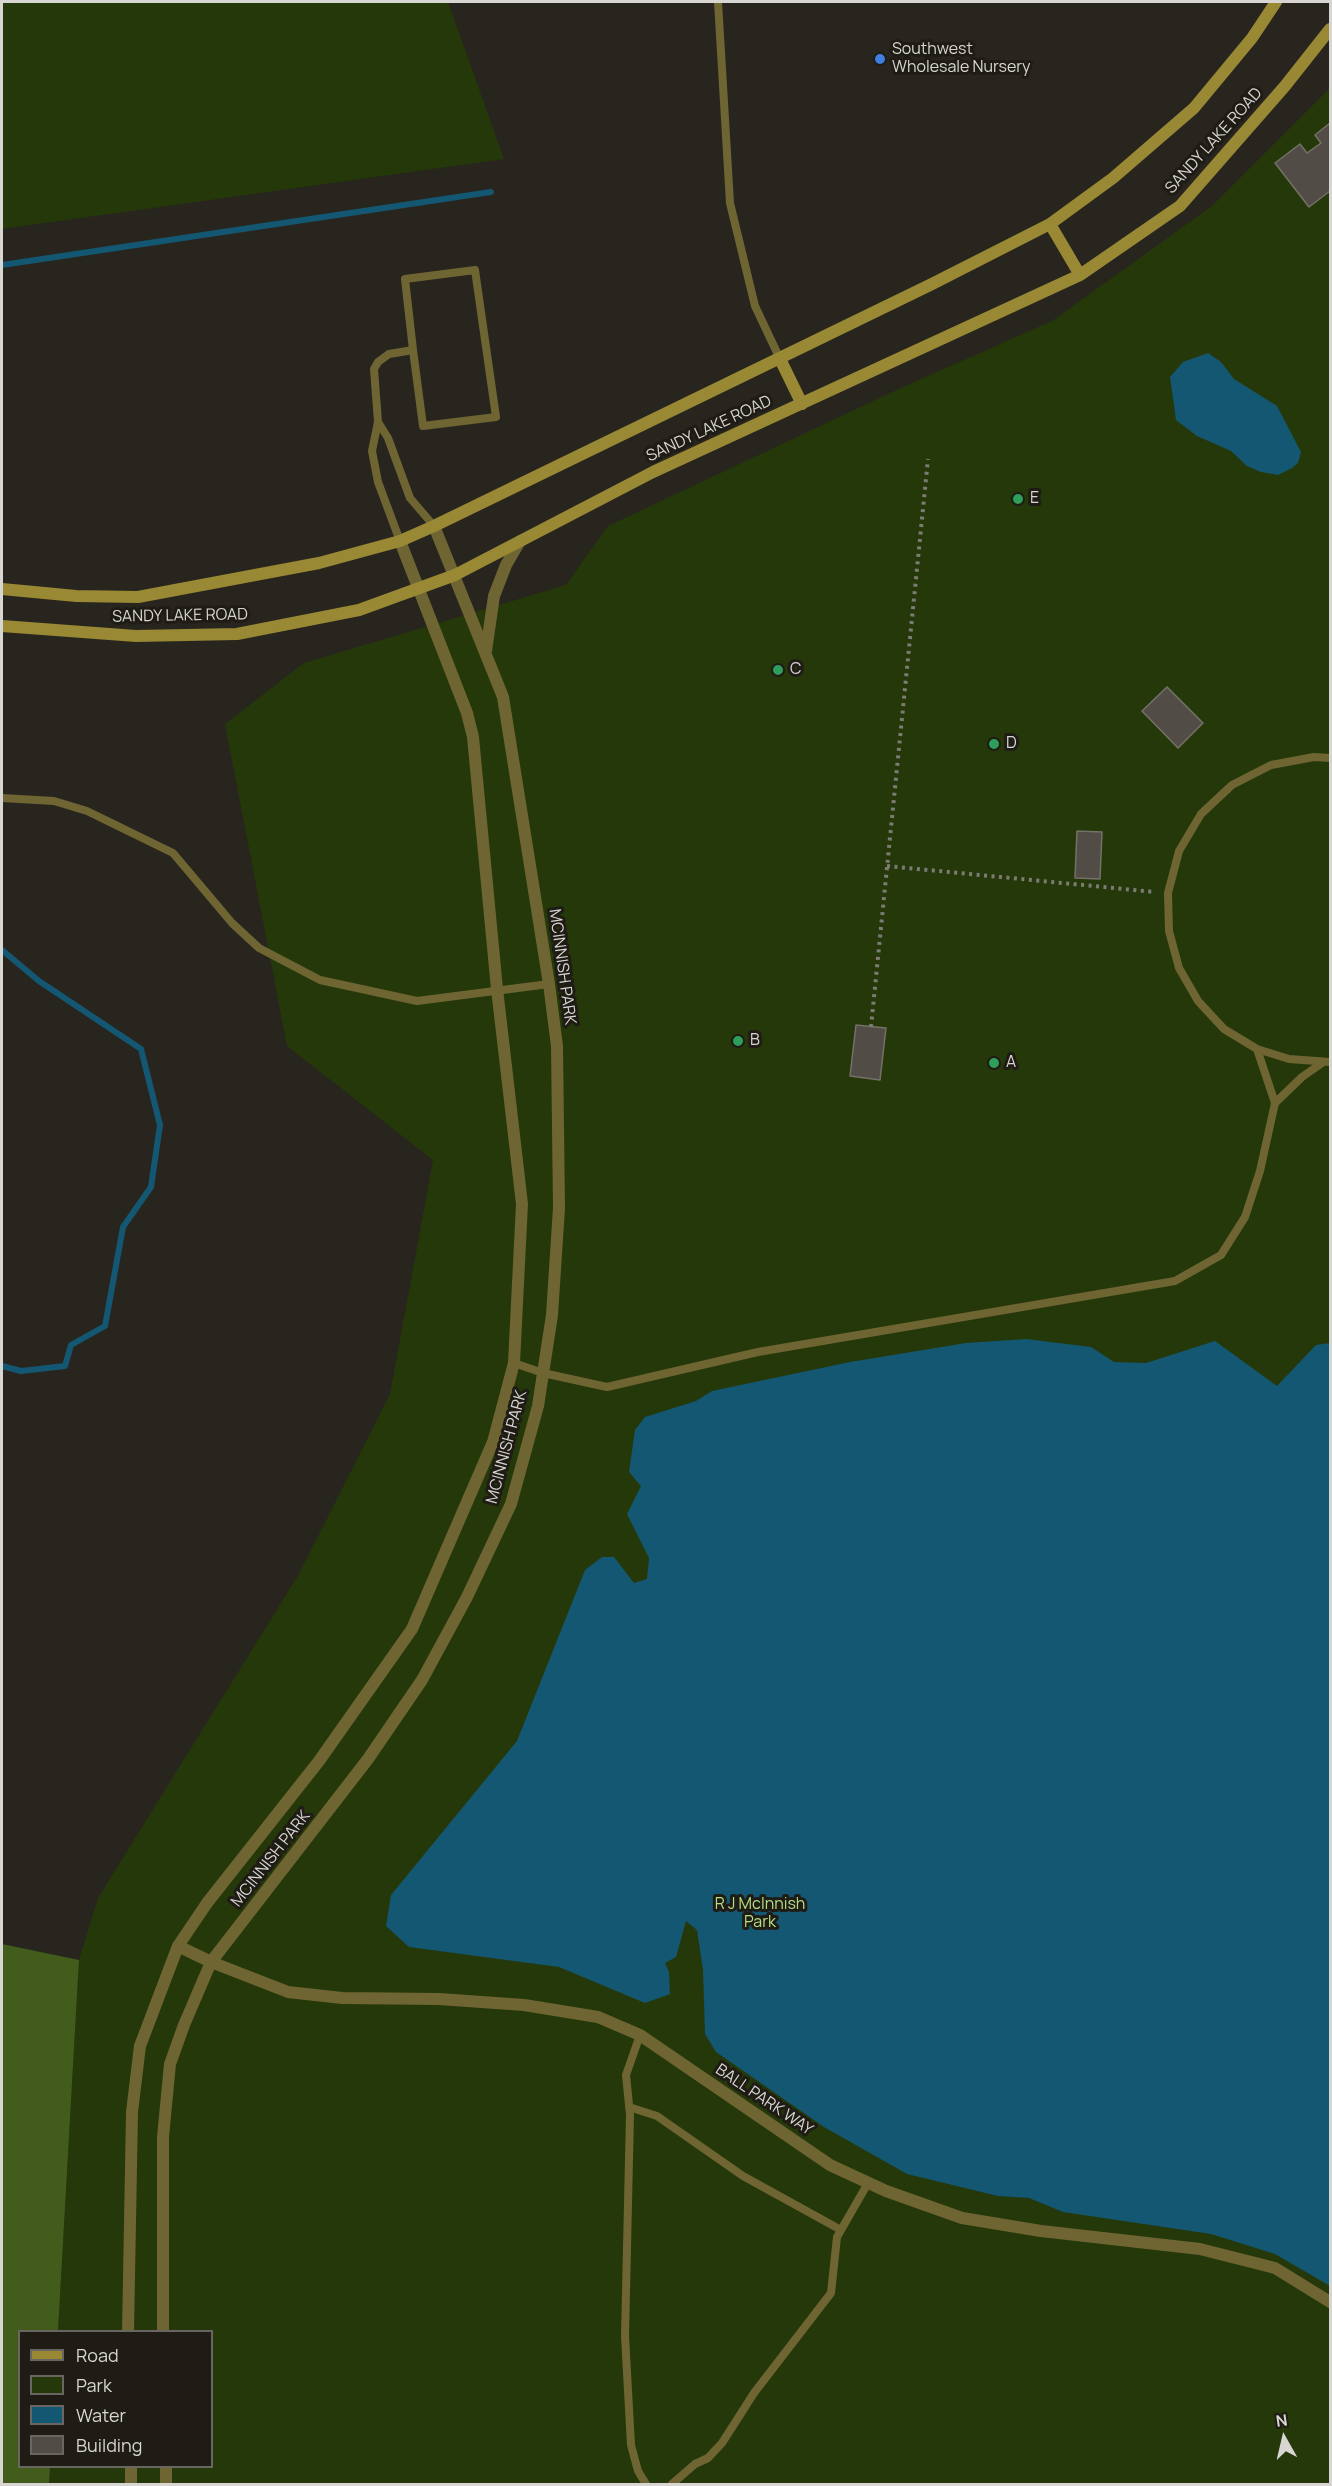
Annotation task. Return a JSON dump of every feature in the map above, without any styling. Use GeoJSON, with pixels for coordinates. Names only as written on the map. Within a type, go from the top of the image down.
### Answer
{"type":"FeatureCollection","features":[{"type":"Feature","properties":{"kind":"main road","name":"SANDY LAKE ROAD"},"geometry":{"type":"LineString","coordinates":[[2,589],[76,596],[138,597],[319,563],[400,541],[434,526],[780,359],[1050,224],[1113,178],[1194,108],[1252,38],[1276,2]]}},
{"type":"Feature","properties":{"kind":"main road","name":"SANDY LAKE ROAD"},"geometry":{"type":"LineString","coordinates":[[2,626],[136,636],[237,634],[359,610],[455,575],[653,472],[1080,275],[1180,206],[1285,87],[1330,29]]}},
{"type":"Feature","properties":{"kind":"main road"},"geometry":{"type":"LineString","coordinates":[[1050,224],[1080,275]]}},
{"type":"Feature","properties":{"kind":"main road"},"geometry":{"type":"LineString","coordinates":[[780,359],[802,404]]}},
{"type":"Feature","properties":{"kind":"street","name":"MCINNISH PARK"},"geometry":{"type":"LineString","coordinates":[[163,2330],[163,2137],[170,2064],[211,1962],[368,1759],[422,1680],[467,1597],[511,1504],[538,1406],[552,1315],[560,1208],[556,1046],[549,984],[503,696],[434,526]]}},
{"type":"Feature","properties":{"kind":"street","name":"MCINNISH PARK"},"geometry":{"type":"LineString","coordinates":[[128,2330],[132,2112],[140,2046],[178,1946],[207,1903],[319,1761],[412,1629],[493,1442],[514,1363],[522,1204],[496,988],[473,737],[467,713],[400,541]]}},
{"type":"Feature","properties":{"kind":"street"},"geometry":{"type":"LineString","coordinates":[[486,652],[494,596],[506,565],[520,541]]}},
{"type":"Feature","properties":{"kind":"street","name":"BALL PARK WAY"},"geometry":{"type":"LineString","coordinates":[[178,1946],[211,1962],[288,1992],[342,1998],[439,1999],[524,2005],[598,2017],[640,2036],[830,2165],[868,2183],[962,2218],[1041,2232],[1200,2249],[1275,2268],[1330,2302]]}},
{"type":"Feature","properties":{"kind":"street"},"geometry":{"type":"LineString","coordinates":[[131,2468],[131,2484]]}},
{"type":"Feature","properties":{"kind":"street"},"geometry":{"type":"LineString","coordinates":[[166,2468],[166,2484]]}},
{"type":"Feature","properties":{"kind":"lane"},"geometry":{"type":"LineString","coordinates":[[718,2],[730,203],[755,306],[780,359]]}},
{"type":"Feature","properties":{"kind":"lane"},"geometry":{"type":"LineString","coordinates":[[475,270],[496,417],[423,426],[413,350],[405,279],[475,270]]}},
{"type":"Feature","properties":{"kind":"lane"},"geometry":{"type":"LineString","coordinates":[[400,541],[378,482],[372,451],[378,422],[374,369],[378,362],[389,354],[413,350]]}},
{"type":"Feature","properties":{"kind":"lane"},"geometry":{"type":"LineString","coordinates":[[378,422],[388,438],[410,498],[434,526]]}},
{"type":"Feature","properties":{"kind":"lane"},"geometry":{"type":"LineString","coordinates":[[1326,1062],[1289,1059],[1257,1049],[1224,1029],[1198,1001],[1183,976],[1169,931],[1168,893],[1179,851],[1201,814],[1232,784],[1271,765],[1314,757],[1330,758]]}},
{"type":"Feature","properties":{"kind":"lane"},"geometry":{"type":"LineString","coordinates":[[2,798],[54,801],[87,811],[174,853],[232,923],[259,948],[320,980],[417,1001],[496,988],[549,984]]}},
{"type":"Feature","properties":{"kind":"lane"},"geometry":{"type":"LineString","coordinates":[[514,1363],[543,1373],[607,1387],[758,1352],[1175,1281],[1221,1255],[1245,1217],[1260,1171],[1275,1103],[1257,1049]]}},
{"type":"Feature","properties":{"kind":"lane"},"geometry":{"type":"LineString","coordinates":[[1275,1103],[1302,1077],[1326,1062]]}},
{"type":"Feature","properties":{"kind":"lane"},"geometry":{"type":"LineString","coordinates":[[640,2036],[626,2075],[629,2107],[625,2336],[632,2445],[638,2471],[646,2484]]}},
{"type":"Feature","properties":{"kind":"lane"},"geometry":{"type":"LineString","coordinates":[[629,2107],[657,2116],[743,2176],[841,2230]]}},
{"type":"Feature","properties":{"kind":"lane"},"geometry":{"type":"LineString","coordinates":[[672,2484],[695,2464],[708,2458],[722,2443],[754,2393],[831,2293],[837,2237],[868,2183]]}},
{"type":"Feature","properties":{"kind":"path"},"geometry":{"type":"LineString","coordinates":[[871,1027],[928,459]]}},
{"type":"Feature","properties":{"kind":"path"},"geometry":{"type":"LineString","coordinates":[[887,866],[1168,893]]}},
{"type":"Feature","properties":{"kind":"green space"},"geometry":{"type":"Polygon","coordinates":[[[2,2],[448,2],[504,159],[2,229],[2,2]]]}},
{"type":"Feature","properties":{"kind":"green space","name":"R J McInnish Park"},"geometry":{"type":"Polygon","coordinates":[[[1330,88],[1330,2484],[49,2484],[50,2468],[213,2468],[213,2330],[58,2330],[79,1960],[98,1898],[299,1574],[390,1394],[433,1160],[287,1046],[225,724],[304,663],[566,585],[608,526],[903,387],[1052,321],[1212,206],[1330,88]]]}},
{"type":"Feature","properties":{"kind":"green space"},"geometry":{"type":"Polygon","coordinates":[[[2,1944],[79,1960],[58,2330],[18,2330],[18,2468],[50,2468],[49,2484],[2,2484],[2,1944]]]}},
{"type":"Feature","properties":{"kind":"water"},"geometry":{"type":"Polygon","coordinates":[[[1208,353],[1221,362],[1234,379],[1277,406],[1301,452],[1298,463],[1292,468],[1278,475],[1261,472],[1247,466],[1231,451],[1197,436],[1176,420],[1170,377],[1183,362],[1208,353]]]}},
{"type":"Feature","properties":{"kind":"water"},"geometry":{"type":"Polygon","coordinates":[[[1026,1339],[1091,1347],[1114,1362],[1146,1363],[1215,1341],[1277,1386],[1316,1345],[1330,1343],[1330,2286],[1275,2254],[1211,2234],[1063,2212],[1029,2198],[998,2196],[907,2174],[824,2127],[716,2052],[705,2034],[703,1970],[697,1930],[686,1921],[676,1957],[665,1963],[669,1972],[670,1994],[645,2003],[559,1967],[409,1947],[386,1926],[391,1895],[517,1741],[585,1570],[602,1557],[614,1557],[634,1583],[647,1579],[649,1558],[627,1514],[641,1486],[629,1472],[635,1430],[645,1417],[696,1401],[712,1391],[850,1362],[966,1343],[1026,1339]]]}},
{"type":"Feature","properties":{"kind":"building"},"geometry":{"type":"Polygon","coordinates":[[[1330,123],[1330,191],[1309,207],[1275,163],[1300,144],[1307,153],[1321,143],[1315,135],[1330,123]]]}},
{"type":"Feature","properties":{"kind":"building"},"geometry":{"type":"Polygon","coordinates":[[[1167,687],[1203,723],[1178,748],[1142,711],[1167,687]]]}},
{"type":"Feature","properties":{"kind":"building"},"geometry":{"type":"Polygon","coordinates":[[[1077,831],[1102,832],[1100,879],[1075,878],[1077,831]]]}},
{"type":"Feature","properties":{"kind":"building"},"geometry":{"type":"Polygon","coordinates":[[[856,1025],[886,1028],[880,1080],[850,1076],[856,1025]]]}},
{"type":"Feature","properties":{"kind":"waterway"},"geometry":{"type":"LineString","coordinates":[[2,265],[491,192]]}},
{"type":"Feature","properties":{"kind":"waterway"},"geometry":{"type":"LineString","coordinates":[[2,950],[39,981],[141,1049],[160,1125],[151,1187],[123,1227],[105,1326],[71,1345],[65,1366],[21,1371],[2,1366]]}},
{"type":"Feature","properties":{"kind":"place","name":"Southwest Wholesale Nursery"},"geometry":{"type":"Point","coordinates":[880,59]}},
{"type":"Feature","properties":{"kind":"place","name":"E"},"geometry":{"type":"Point","coordinates":[1018,499]}},
{"type":"Feature","properties":{"kind":"place","name":"C"},"geometry":{"type":"Point","coordinates":[778,670]}},
{"type":"Feature","properties":{"kind":"place","name":"D"},"geometry":{"type":"Point","coordinates":[994,744]}},
{"type":"Feature","properties":{"kind":"place","name":"B"},"geometry":{"type":"Point","coordinates":[738,1041]}},
{"type":"Feature","properties":{"kind":"place","name":"A"},"geometry":{"type":"Point","coordinates":[994,1063]}}]}
